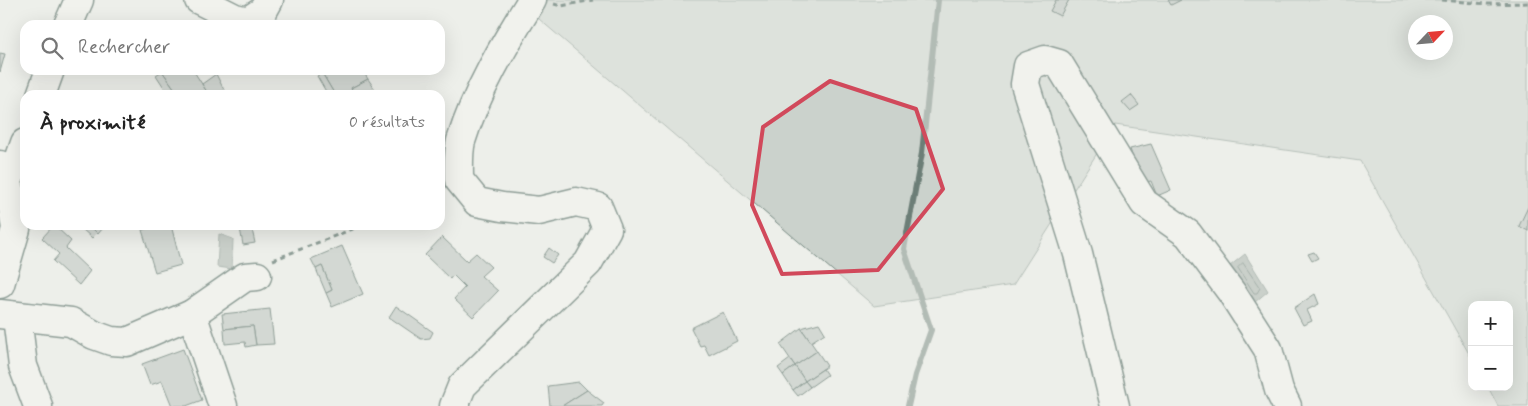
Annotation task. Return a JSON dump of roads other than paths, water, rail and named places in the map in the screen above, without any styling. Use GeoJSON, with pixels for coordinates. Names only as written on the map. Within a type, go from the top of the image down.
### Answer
{"type":"FeatureCollection","features":[{"type":"Feature","properties":{"kind":"street"},"geometry":{"type":"LineString","coordinates":[[70,20],[79,0]]}},
{"type":"Feature","properties":{"kind":"street"},"geometry":{"type":"LineString","coordinates":[[199,0],[235,18],[244,20]]}},
{"type":"Feature","properties":{"kind":"street"},"geometry":{"type":"LineString","coordinates":[[250,20],[264,11],[269,0]]}},
{"type":"Feature","properties":{"kind":"street"},"geometry":{"type":"LineString","coordinates":[[454,406],[462,386],[588,263],[607,229],[598,207],[576,202],[539,211],[502,207],[477,202],[459,180],[461,143],[480,95],[516,26],[539,1]]}},
{"type":"Feature","properties":{"kind":"street"},"geometry":{"type":"LineString","coordinates":[[1115,406],[1078,254],[1025,84],[1028,66],[1045,60],[1059,64],[1144,203],[1188,234],[1232,293],[1268,348],[1279,390],[1287,406]]}},
{"type":"Feature","properties":{"kind":"street"},"geometry":{"type":"LineString","coordinates":[[43,90],[48,75]]}},
{"type":"Feature","properties":{"kind":"street"},"geometry":{"type":"LineString","coordinates":[[0,284],[16,229],[3,172],[18,166],[20,159]]}},
{"type":"Feature","properties":{"kind":"street"},"geometry":{"type":"LineString","coordinates":[[38,406],[22,366],[8,316],[71,322],[94,335],[111,341],[127,342],[192,314],[245,277],[257,276]]}},
{"type":"Feature","properties":{"kind":"street"},"geometry":{"type":"LineString","coordinates":[[192,314],[223,406]]}},
{"type":"Feature","properties":{"kind":"water"},"geometry":{"type":"Polygon","coordinates":[[[219,234],[233,239],[232,269],[217,267],[219,234]]]}},
{"type":"Feature","properties":{"kind":"water"},"geometry":{"type":"Polygon","coordinates":[[[1245,254],[1268,291],[1255,302],[1230,266],[1245,254]]]}},
{"type":"Feature","properties":{"kind":"waterway"},"geometry":{"type":"LineString","coordinates":[[908,406],[915,375],[931,330],[904,249],[922,153],[938,0]]}}]}
